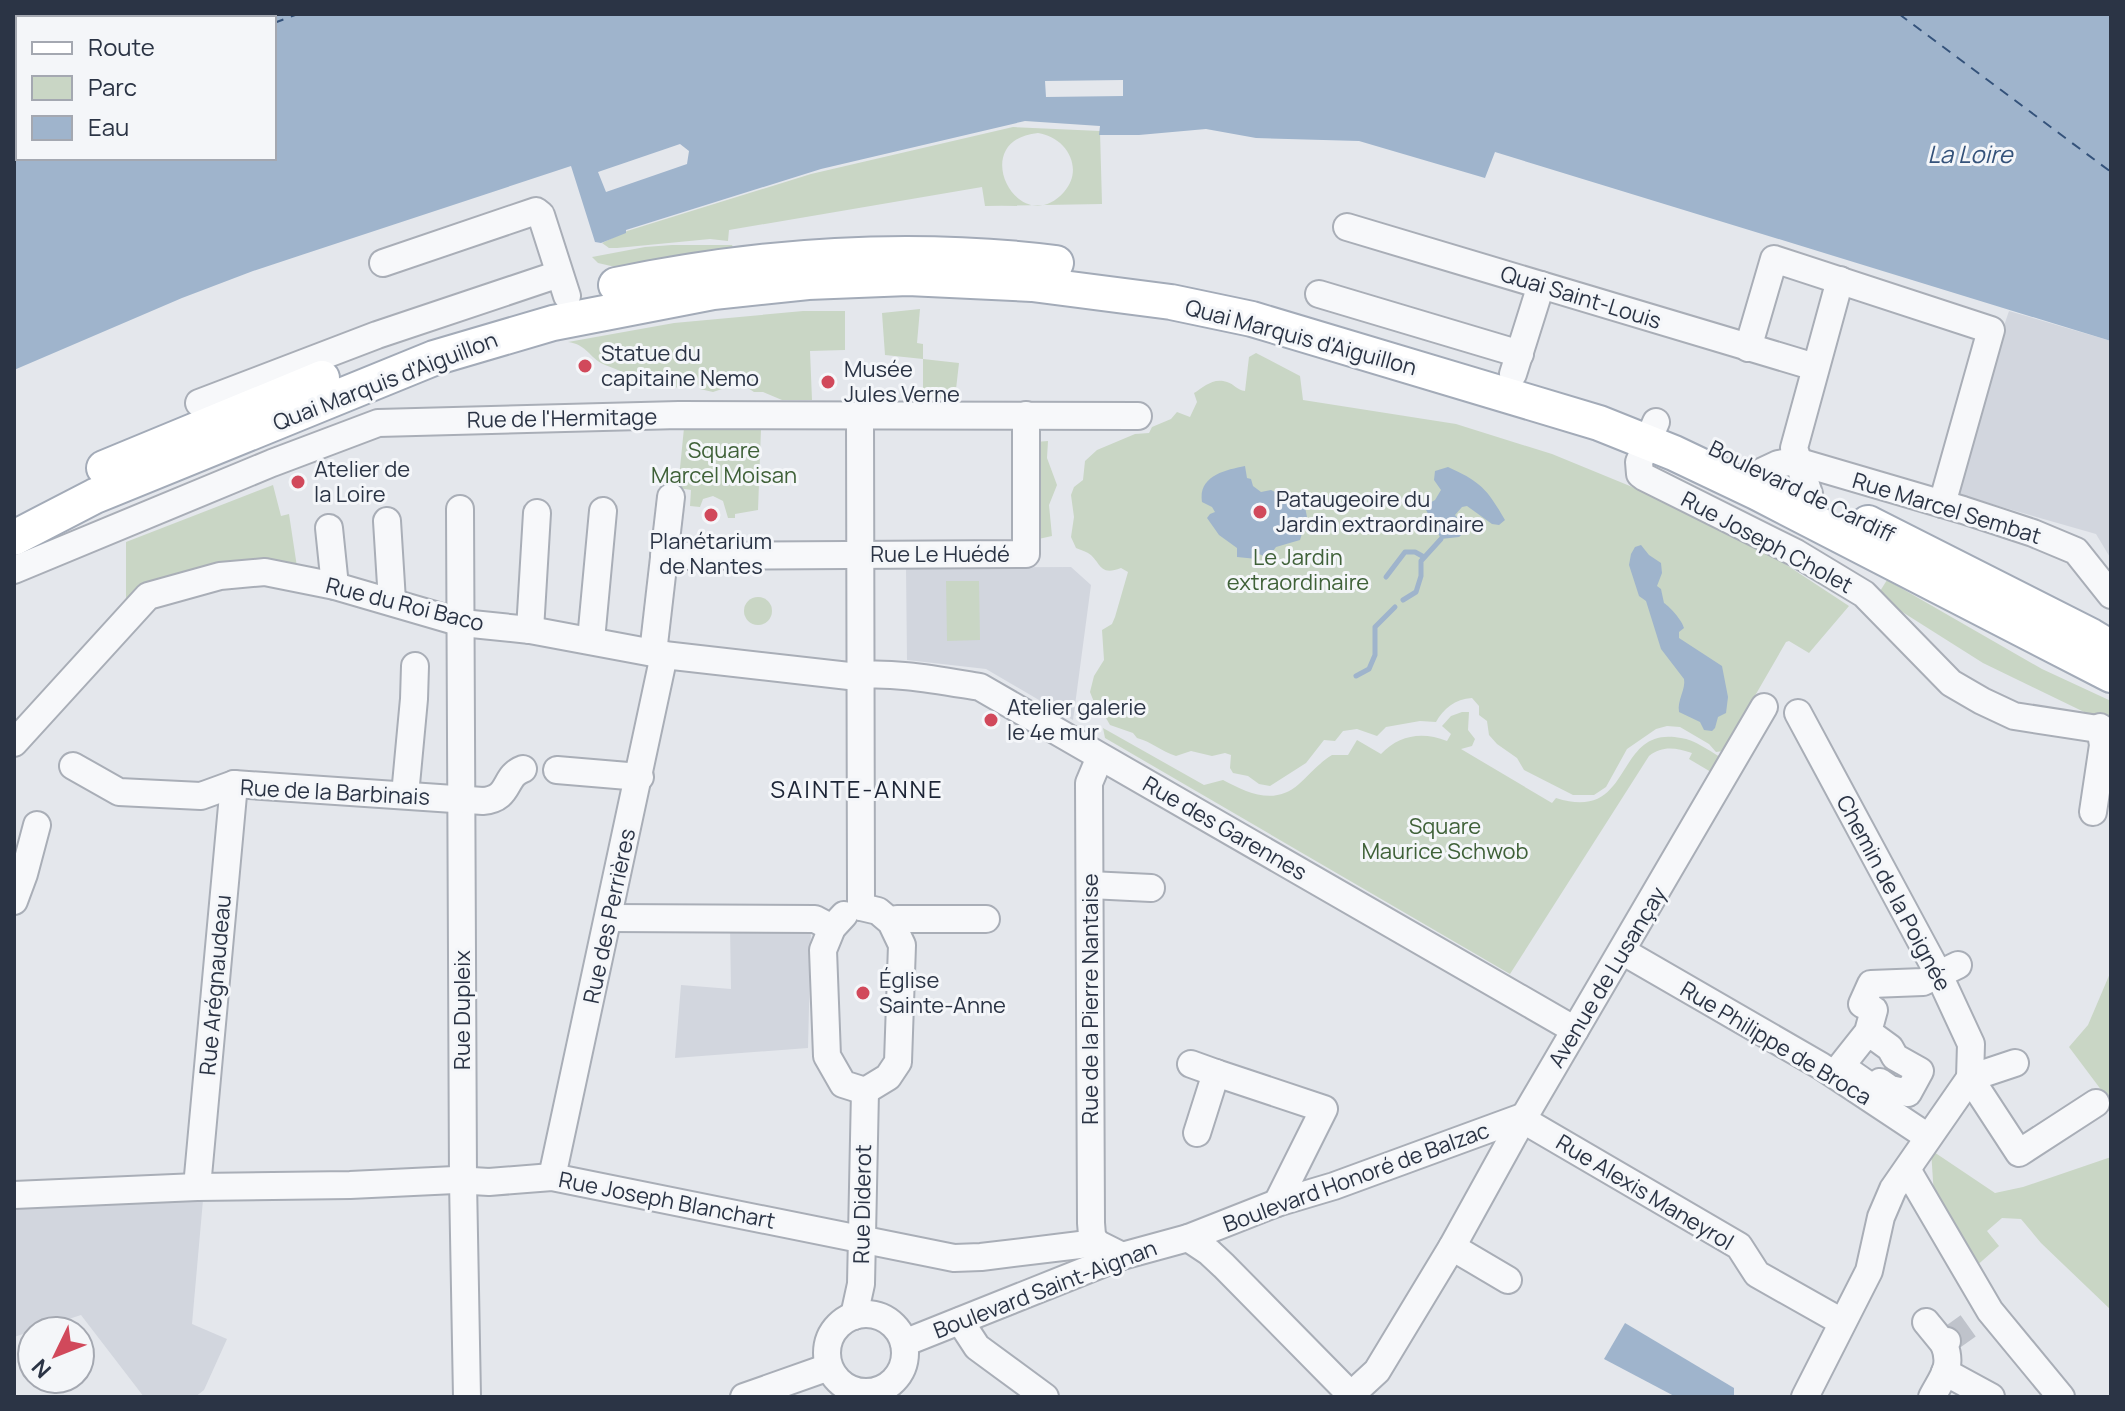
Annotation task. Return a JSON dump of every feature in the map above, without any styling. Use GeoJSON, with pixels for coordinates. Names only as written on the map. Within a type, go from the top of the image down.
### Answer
{"type":"FeatureCollection","features":[{"type":"Feature","properties":{"kind":"main road","name":"Quai Marquis d'Aiguillon"},"geometry":{"type":"LineString","coordinates":[[14,511],[73,481],[398,347],[481,319],[579,293],[697,270],[852,255],[973,255],[1033,260],[1113,270],[1235,293],[1480,364]]}},
{"type":"Feature","properties":{"kind":"main road","name":"Quai Marquis d'Aiguillon"},"geometry":{"type":"LineString","coordinates":[[14,538],[95,496],[434,358],[509,334],[579,293],[713,292],[808,282],[908,278],[1032,284],[1171,302],[1520,376]]}},
{"type":"Feature","properties":{"kind":"main road","name":"Boulevard de Cardiff"},"geometry":{"type":"LineString","coordinates":[[1480,364],[1607,402],[1651,432],[2111,648]]}},
{"type":"Feature","properties":{"kind":"main road","name":"Boulevard de Cardiff"},"geometry":{"type":"LineString","coordinates":[[1651,432],[1700,440],[1763,471],[1804,504],[2111,675]]}},
{"type":"Feature","properties":{"kind":"street"},"geometry":{"type":"LineString","coordinates":[[199,403],[377,335],[579,293],[536,211],[383,263]]}},
{"type":"Feature","properties":{"kind":"street","name":"Quai Saint-Louis"},"geometry":{"type":"LineString","coordinates":[[1347,227],[1815,367]]}},
{"type":"Feature","properties":{"kind":"street"},"geometry":{"type":"LineString","coordinates":[[1748,348],[1774,259],[1991,330],[1942,504]]}},
{"type":"Feature","properties":{"kind":"street"},"geometry":{"type":"LineString","coordinates":[[1804,504],[1794,448],[1840,280]]}},
{"type":"Feature","properties":{"kind":"street"},"geometry":{"type":"LineString","coordinates":[[1319,294],[1520,376],[1541,285]]}},
{"type":"Feature","properties":{"kind":"street","name":"Rue Le Huédé"},"geometry":{"type":"LineString","coordinates":[[664,556],[1026,554],[1026,415]]}},
{"type":"Feature","properties":{"kind":"street"},"geometry":{"type":"LineString","coordinates":[[860,416],[861,907]]}},
{"type":"Feature","properties":{"kind":"street","name":"Rue de l'Hermitage"},"geometry":{"type":"LineString","coordinates":[[14,570],[272,463],[378,423],[552,417],[1138,416]]}},
{"type":"Feature","properties":{"kind":"street","name":"Rue Joseph Cholet"},"geometry":{"type":"LineString","coordinates":[[1651,432],[1639,462],[1640,474],[1796,553],[1864,594],[1951,683],[2014,716],[2106,729],[2093,812]]}},
{"type":"Feature","properties":{"kind":"street"},"geometry":{"type":"LineString","coordinates":[[1763,471],[1796,461]]}},
{"type":"Feature","properties":{"kind":"street","name":"Rue Marcel Sembat"},"geometry":{"type":"LineString","coordinates":[[1796,461],[2033,533],[2076,551],[2111,595]]}},
{"type":"Feature","properties":{"kind":"street","name":"Rue des Perrières"},"geometry":{"type":"LineString","coordinates":[[552,1177],[640,777],[659,654],[664,556],[671,497]]}},
{"type":"Feature","properties":{"kind":"street","name":"Rue Dupleix"},"geometry":{"type":"LineString","coordinates":[[460,509],[467,1397]]}},
{"type":"Feature","properties":{"kind":"street"},"geometry":{"type":"LineString","coordinates":[[591,640],[603,511]]}},
{"type":"Feature","properties":{"kind":"street"},"geometry":{"type":"LineString","coordinates":[[530,630],[537,513]]}},
{"type":"Feature","properties":{"kind":"street"},"geometry":{"type":"LineString","coordinates":[[387,521],[392,601]]}},
{"type":"Feature","properties":{"kind":"street"},"geometry":{"type":"LineString","coordinates":[[329,528],[335,586]]}},
{"type":"Feature","properties":{"kind":"street","name":"Rue du Roi Baco"},"geometry":{"type":"LineString","coordinates":[[14,743],[148,596],[220,576],[265,572],[335,586],[462,623],[530,630],[659,654],[849,676],[860,674]]}},
{"type":"Feature","properties":{"kind":"street"},"geometry":{"type":"LineString","coordinates":[[405,795],[415,666]]}},
{"type":"Feature","properties":{"kind":"street","name":"Rue des Garennes"},"geometry":{"type":"LineString","coordinates":[[860,674],[896,675],[980,687],[1575,1030]]}},
{"type":"Feature","properties":{"kind":"street","name":"Avenue de Lusançay"},"geometry":{"type":"LineString","coordinates":[[1352,1396],[1377,1371],[1452,1247],[1764,707]]}},
{"type":"Feature","properties":{"kind":"street","name":"Chemin de la Poignée"},"geometry":{"type":"LineString","coordinates":[[1798,713],[1949,970],[1971,1044],[1970,1078]]}},
{"type":"Feature","properties":{"kind":"street","name":"Rue de la Pierre Nantaise"},"geometry":{"type":"LineString","coordinates":[[1096,1243],[1091,1223],[1089,783],[1100,757]]}},
{"type":"Feature","properties":{"kind":"street","name":"Rue de la Barbinais"},"geometry":{"type":"LineString","coordinates":[[73,766],[119,792],[201,796],[234,784],[462,800],[492,800],[506,790],[516,771],[523,769]]}},
{"type":"Feature","properties":{"kind":"street"},"geometry":{"type":"LineString","coordinates":[[557,770],[640,777]]}},
{"type":"Feature","properties":{"kind":"street","name":"Rue Arégnaudeau"},"geometry":{"type":"LineString","coordinates":[[197,1187],[234,784]]}},
{"type":"Feature","properties":{"kind":"street"},"geometry":{"type":"LineString","coordinates":[[14,901],[37,825]]}},
{"type":"Feature","properties":{"kind":"street"},"geometry":{"type":"LineString","coordinates":[[1090,885],[1151,888]]}},
{"type":"Feature","properties":{"kind":"street"},"geometry":{"type":"LineString","coordinates":[[861,907],[878,911],[891,922],[902,945],[898,1062],[888,1077],[865,1091],[843,1084],[827,1056],[823,950],[832,928],[844,915],[861,907]]}},
{"type":"Feature","properties":{"kind":"street"},"geometry":{"type":"LineString","coordinates":[[609,918],[815,919],[832,928]]}},
{"type":"Feature","properties":{"kind":"street"},"geometry":{"type":"LineString","coordinates":[[891,922],[897,919],[986,919]]}},
{"type":"Feature","properties":{"kind":"street","name":"Rue Philippe de Broca"},"geometry":{"type":"LineString","coordinates":[[1622,951],[1821,1066],[1928,1137]]}},
{"type":"Feature","properties":{"kind":"street"},"geometry":{"type":"LineString","coordinates":[[1868,1032],[1874,1010],[1862,1004],[1871,984],[1923,982],[1949,970]]}},
{"type":"Feature","properties":{"kind":"street"},"geometry":{"type":"LineString","coordinates":[[1805,1397],[1869,1271],[1881,1217],[1893,1189],[1970,1078],[2015,1063]]}},
{"type":"Feature","properties":{"kind":"street"},"geometry":{"type":"LineString","coordinates":[[1191,1064],[1324,1109],[1277,1203]]}},
{"type":"Feature","properties":{"kind":"street"},"geometry":{"type":"LineString","coordinates":[[1197,1133],[1216,1073]]}},
{"type":"Feature","properties":{"kind":"street"},"geometry":{"type":"LineString","coordinates":[[1970,1078],[2019,1153],[2096,1103]]}},
{"type":"Feature","properties":{"kind":"street","name":"Rue Diderot"},"geometry":{"type":"LineString","coordinates":[[854,1316],[861,1284],[865,1091]]}},
{"type":"Feature","properties":{"kind":"street","name":"Boulevard Honoré de Balzac"},"geometry":{"type":"LineString","coordinates":[[1188,1238],[1277,1203],[1334,1186],[1525,1116]]}},
{"type":"Feature","properties":{"kind":"street","name":"Rue Alexis Maneyrol"},"geometry":{"type":"LineString","coordinates":[[1525,1116],[1530,1124],[1739,1246],[1757,1274],[1842,1322]]}},
{"type":"Feature","properties":{"kind":"street"},"geometry":{"type":"LineString","coordinates":[[1908,1171],[1986,1314],[2061,1397]]}},
{"type":"Feature","properties":{"kind":"street","name":"Rue Joseph Blanchart"},"geometry":{"type":"LineString","coordinates":[[14,1195],[197,1187],[489,1182],[552,1177],[954,1258],[1096,1243]]}},
{"type":"Feature","properties":{"kind":"street"},"geometry":{"type":"LineString","coordinates":[[1188,1238],[1224,1266],[1352,1396]]}},
{"type":"Feature","properties":{"kind":"street","name":"Boulevard Saint-Aignan"},"geometry":{"type":"LineString","coordinates":[[904,1343],[1122,1256],[1188,1238]]}},
{"type":"Feature","properties":{"kind":"street"},"geometry":{"type":"LineString","coordinates":[[1096,1243],[1122,1256]]}},
{"type":"Feature","properties":{"kind":"street"},"geometry":{"type":"LineString","coordinates":[[1452,1247],[1508,1280]]}},
{"type":"Feature","properties":{"kind":"street"},"geometry":{"type":"LineString","coordinates":[[871,1314],[884,1318],[896,1328],[904,1343],[905,1361],[896,1379],[883,1389],[865,1395],[843,1385],[829,1367],[827,1352],[830,1336],[840,1324],[854,1316],[871,1314]]}},
{"type":"Feature","properties":{"kind":"street"},"geometry":{"type":"LineString","coordinates":[[960,1321],[977,1347],[1045,1397]]}},
{"type":"Feature","properties":{"kind":"street"},"geometry":{"type":"LineString","coordinates":[[1926,1322],[1946,1342],[1950,1357],[1932,1397]]}},
{"type":"Feature","properties":{"kind":"street"},"geometry":{"type":"LineString","coordinates":[[744,1397],[829,1367]]}},
{"type":"Feature","properties":{"kind":"street"},"geometry":{"type":"LineString","coordinates":[[1945,1372],[1991,1397]]}},
{"type":"Feature","properties":{"kind":"shaded area"},"geometry":{"type":"Polygon","coordinates":[[[2009,311],[2111,341],[2111,559],[2096,534],[1953,493],[2009,311]]]}},
{"type":"Feature","properties":{"kind":"shaded area"},"geometry":{"type":"Polygon","coordinates":[[[1071,567],[1091,585],[1073,720],[986,669],[907,660],[906,568],[1071,567]]]}},
{"type":"Feature","properties":{"kind":"shaded area"},"geometry":{"type":"Polygon","coordinates":[[[730,925],[811,927],[808,1048],[675,1058],[681,985],[731,989],[730,925]]]}},
{"type":"Feature","properties":{"kind":"shaded area"},"geometry":{"type":"Polygon","coordinates":[[[203,1200],[192,1324],[227,1339],[204,1390],[195,1397],[144,1397],[96,1335],[96,1315],[16,1315],[14,1337],[14,1205],[203,1200]]]}},
{"type":"Feature","properties":{"kind":"green space"},"geometry":{"type":"Polygon","coordinates":[[[1013,127],[1100,131],[1102,204],[985,206],[982,187],[729,230],[728,241],[710,239],[617,248],[609,248],[602,243],[627,231],[811,174],[1013,127]],[[1038,133],[1016,140],[1005,152],[1002,168],[1007,184],[1017,197],[1031,205],[1047,204],[1064,192],[1073,173],[1064,147],[1038,133]]]}},
{"type":"Feature","properties":{"kind":"green space"},"geometry":{"type":"Polygon","coordinates":[[[732,245],[734,249],[624,269],[598,263],[592,257],[645,247],[732,245]]]}},
{"type":"Feature","properties":{"kind":"green space"},"geometry":{"type":"Polygon","coordinates":[[[920,309],[917,343],[923,344],[923,359],[885,355],[882,313],[920,309]]]}},
{"type":"Feature","properties":{"kind":"green space"},"geometry":{"type":"Polygon","coordinates":[[[803,311],[845,311],[845,350],[810,351],[812,400],[782,400],[734,385],[713,392],[700,389],[689,375],[679,388],[656,389],[642,385],[637,379],[601,363],[582,347],[568,342],[674,323],[803,311]]]}},
{"type":"Feature","properties":{"kind":"green space","name":"Le Jardin extraordinaire"},"geometry":{"type":"Polygon","coordinates":[[[1256,353],[1300,376],[1303,400],[1456,424],[1552,454],[1702,519],[1782,562],[1849,606],[1809,653],[1786,642],[1723,751],[1716,752],[1709,744],[1680,727],[1656,729],[1627,749],[1606,787],[1594,795],[1573,795],[1524,770],[1517,758],[1489,735],[1487,721],[1479,715],[1479,706],[1472,698],[1450,706],[1436,722],[1420,721],[1386,727],[1377,736],[1357,729],[1343,731],[1335,741],[1324,740],[1306,763],[1270,786],[1233,773],[1230,768],[1231,755],[1225,753],[1212,756],[1191,751],[1176,756],[1171,754],[1137,738],[1133,733],[1110,725],[1098,712],[1090,692],[1094,676],[1104,660],[1102,630],[1112,624],[1128,572],[1121,568],[1108,571],[1088,553],[1076,548],[1071,537],[1074,517],[1071,495],[1074,487],[1083,480],[1085,461],[1097,450],[1135,434],[1149,433],[1152,427],[1171,419],[1177,412],[1190,417],[1197,402],[1194,393],[1213,382],[1227,382],[1245,391],[1249,357],[1256,353]]]}},
{"type":"Feature","properties":{"kind":"green space"},"geometry":{"type":"Polygon","coordinates":[[[923,359],[959,363],[955,398],[923,399],[923,359]]]}},
{"type":"Feature","properties":{"kind":"green space","name":"Square Marcel Moisan"},"geometry":{"type":"Polygon","coordinates":[[[684,428],[761,429],[758,510],[728,518],[723,501],[713,496],[703,499],[700,507],[690,506],[691,490],[678,488],[684,428]]]}},
{"type":"Feature","properties":{"kind":"green space"},"geometry":{"type":"Polygon","coordinates":[[[1048,441],[1047,458],[1057,485],[1049,505],[1052,536],[1034,540],[1035,442],[1048,441]]]}},
{"type":"Feature","properties":{"kind":"green space"},"geometry":{"type":"Polygon","coordinates":[[[273,485],[281,516],[289,514],[297,567],[126,605],[126,542],[273,485]]]}},
{"type":"Feature","properties":{"kind":"green space"},"geometry":{"type":"Polygon","coordinates":[[[1887,580],[2042,669],[2111,701],[2111,725],[1983,663],[1877,596],[1887,580]]]}},
{"type":"Feature","properties":{"kind":"green space"},"geometry":{"type":"Polygon","coordinates":[[[946,581],[979,581],[980,640],[947,641],[946,581]]]}},
{"type":"Feature","properties":{"kind":"green space"},"geometry":{"type":"Polygon","coordinates":[[[758,597],[768,601],[772,611],[768,621],[758,625],[748,621],[744,611],[748,601],[758,597]]]}},
{"type":"Feature","properties":{"kind":"green space","name":"Square Maurice Schwob"},"geometry":{"type":"Polygon","coordinates":[[[1469,712],[1468,730],[1475,739],[1472,746],[1461,749],[1552,803],[1556,798],[1582,802],[1600,798],[1613,787],[1644,745],[1659,738],[1686,739],[1720,757],[1711,772],[1689,759],[1692,753],[1686,751],[1665,749],[1649,756],[1510,974],[1105,738],[1103,728],[1204,785],[1223,780],[1251,793],[1271,796],[1290,791],[1332,755],[1348,755],[1357,740],[1381,754],[1395,743],[1411,737],[1429,736],[1447,741],[1451,734],[1442,726],[1451,716],[1469,712]]]}},
{"type":"Feature","properties":{"kind":"green space"},"geometry":{"type":"Polygon","coordinates":[[[2111,971],[2111,1103],[2069,1047],[2088,1025],[2111,971]]]}},
{"type":"Feature","properties":{"kind":"green space"},"geometry":{"type":"Polygon","coordinates":[[[1931,1150],[1995,1193],[2023,1187],[2111,1157],[2111,1310],[2041,1243],[2021,1219],[2002,1218],[1987,1231],[1999,1246],[1974,1268],[1934,1196],[1931,1150]]]}},
{"type":"Feature","properties":{"kind":"water","name":"La Loire"},"geometry":{"type":"Polygon","coordinates":[[[14,14],[2111,14],[2111,341],[1495,152],[1485,178],[1359,141],[1256,138],[1206,129],[1099,135],[1100,126],[1025,121],[821,169],[626,230],[626,233],[601,243],[595,242],[571,166],[253,271],[14,370],[14,14]]]}},
{"type":"Feature","properties":{"kind":"water","name":"Pataugeoire du Jardin extraordinaire"},"geometry":{"type":"Polygon","coordinates":[[[1245,466],[1247,478],[1261,492],[1271,490],[1305,507],[1307,517],[1300,540],[1276,547],[1268,558],[1259,554],[1257,559],[1237,557],[1237,548],[1219,535],[1207,518],[1215,512],[1212,507],[1202,502],[1204,486],[1209,480],[1222,472],[1245,466]]]}},
{"type":"Feature","properties":{"kind":"water"},"geometry":{"type":"Polygon","coordinates":[[[1448,467],[1482,488],[1505,520],[1499,525],[1492,524],[1467,506],[1462,507],[1455,515],[1467,530],[1459,537],[1441,539],[1424,506],[1435,500],[1441,490],[1434,480],[1435,471],[1448,467]]]}},
{"type":"Feature","properties":{"kind":"water"},"geometry":{"type":"Polygon","coordinates":[[[1641,545],[1661,563],[1662,573],[1657,586],[1661,589],[1664,603],[1683,625],[1679,638],[1722,666],[1728,697],[1726,713],[1718,717],[1712,731],[1704,730],[1700,722],[1679,712],[1684,679],[1661,649],[1646,601],[1639,596],[1629,565],[1635,547],[1641,545]]]}},
{"type":"Feature","properties":{"kind":"water"},"geometry":{"type":"Polygon","coordinates":[[[1625,1323],[1734,1388],[1734,1397],[1676,1397],[1604,1359],[1625,1323]]]}},
{"type":"Feature","properties":{"kind":"pier"},"geometry":{"type":"Polygon","coordinates":[[[1123,80],[1123,96],[1046,97],[1045,81],[1123,80]]]}},
{"type":"Feature","properties":{"kind":"pier"},"geometry":{"type":"Polygon","coordinates":[[[680,144],[689,151],[687,164],[606,192],[598,172],[680,144]]]}},
{"type":"Feature","properties":{"kind":"waterway"},"geometry":{"type":"LineString","coordinates":[[1403,600],[1416,592],[1421,561],[1441,539]]}},
{"type":"Feature","properties":{"kind":"waterway"},"geometry":{"type":"LineString","coordinates":[[1386,577],[1405,552],[1415,552],[1424,557]]}},
{"type":"Feature","properties":{"kind":"waterway"},"geometry":{"type":"LineString","coordinates":[[1356,676],[1369,669],[1375,655],[1375,627],[1395,607]]}},
{"type":"Feature","properties":{"kind":"ferry route"},"geometry":{"type":"LineString","coordinates":[[276,22],[298,14]]}},
{"type":"Feature","properties":{"kind":"ferry route"},"geometry":{"type":"LineString","coordinates":[[1899,14],[2111,172]]}},
{"type":"Feature","properties":{"kind":"tunnel"},"geometry":{"type":"LineString","coordinates":[[1947,1341],[1982,1316]]}},
{"type":"Feature","properties":{"kind":"place","name":"Statue du capitaine Nemo"},"geometry":{"type":"Point","coordinates":[585,366]}},
{"type":"Feature","properties":{"kind":"place","name":"Musée Jules Verne"},"geometry":{"type":"Point","coordinates":[828,382]}},
{"type":"Feature","properties":{"kind":"place","name":"Atelier de la Loire"},"geometry":{"type":"Point","coordinates":[298,482]}},
{"type":"Feature","properties":{"kind":"place","name":"Pataugeoire du Jardin extraordinaire"},"geometry":{"type":"Point","coordinates":[1260,512]}},
{"type":"Feature","properties":{"kind":"place","name":"Planétarium de Nantes"},"geometry":{"type":"Point","coordinates":[711,515]}},
{"type":"Feature","properties":{"kind":"place","name":"Atelier galerie le 4e mur"},"geometry":{"type":"Point","coordinates":[991,720]}},
{"type":"Feature","properties":{"kind":"place","name":"Église Sainte-Anne"},"geometry":{"type":"Point","coordinates":[863,993]}},
{"type":"Feature","properties":{"kind":"district","name":"SAINTE-ANNE"},"geometry":{"type":"Point","coordinates":[857,788]}}]}
